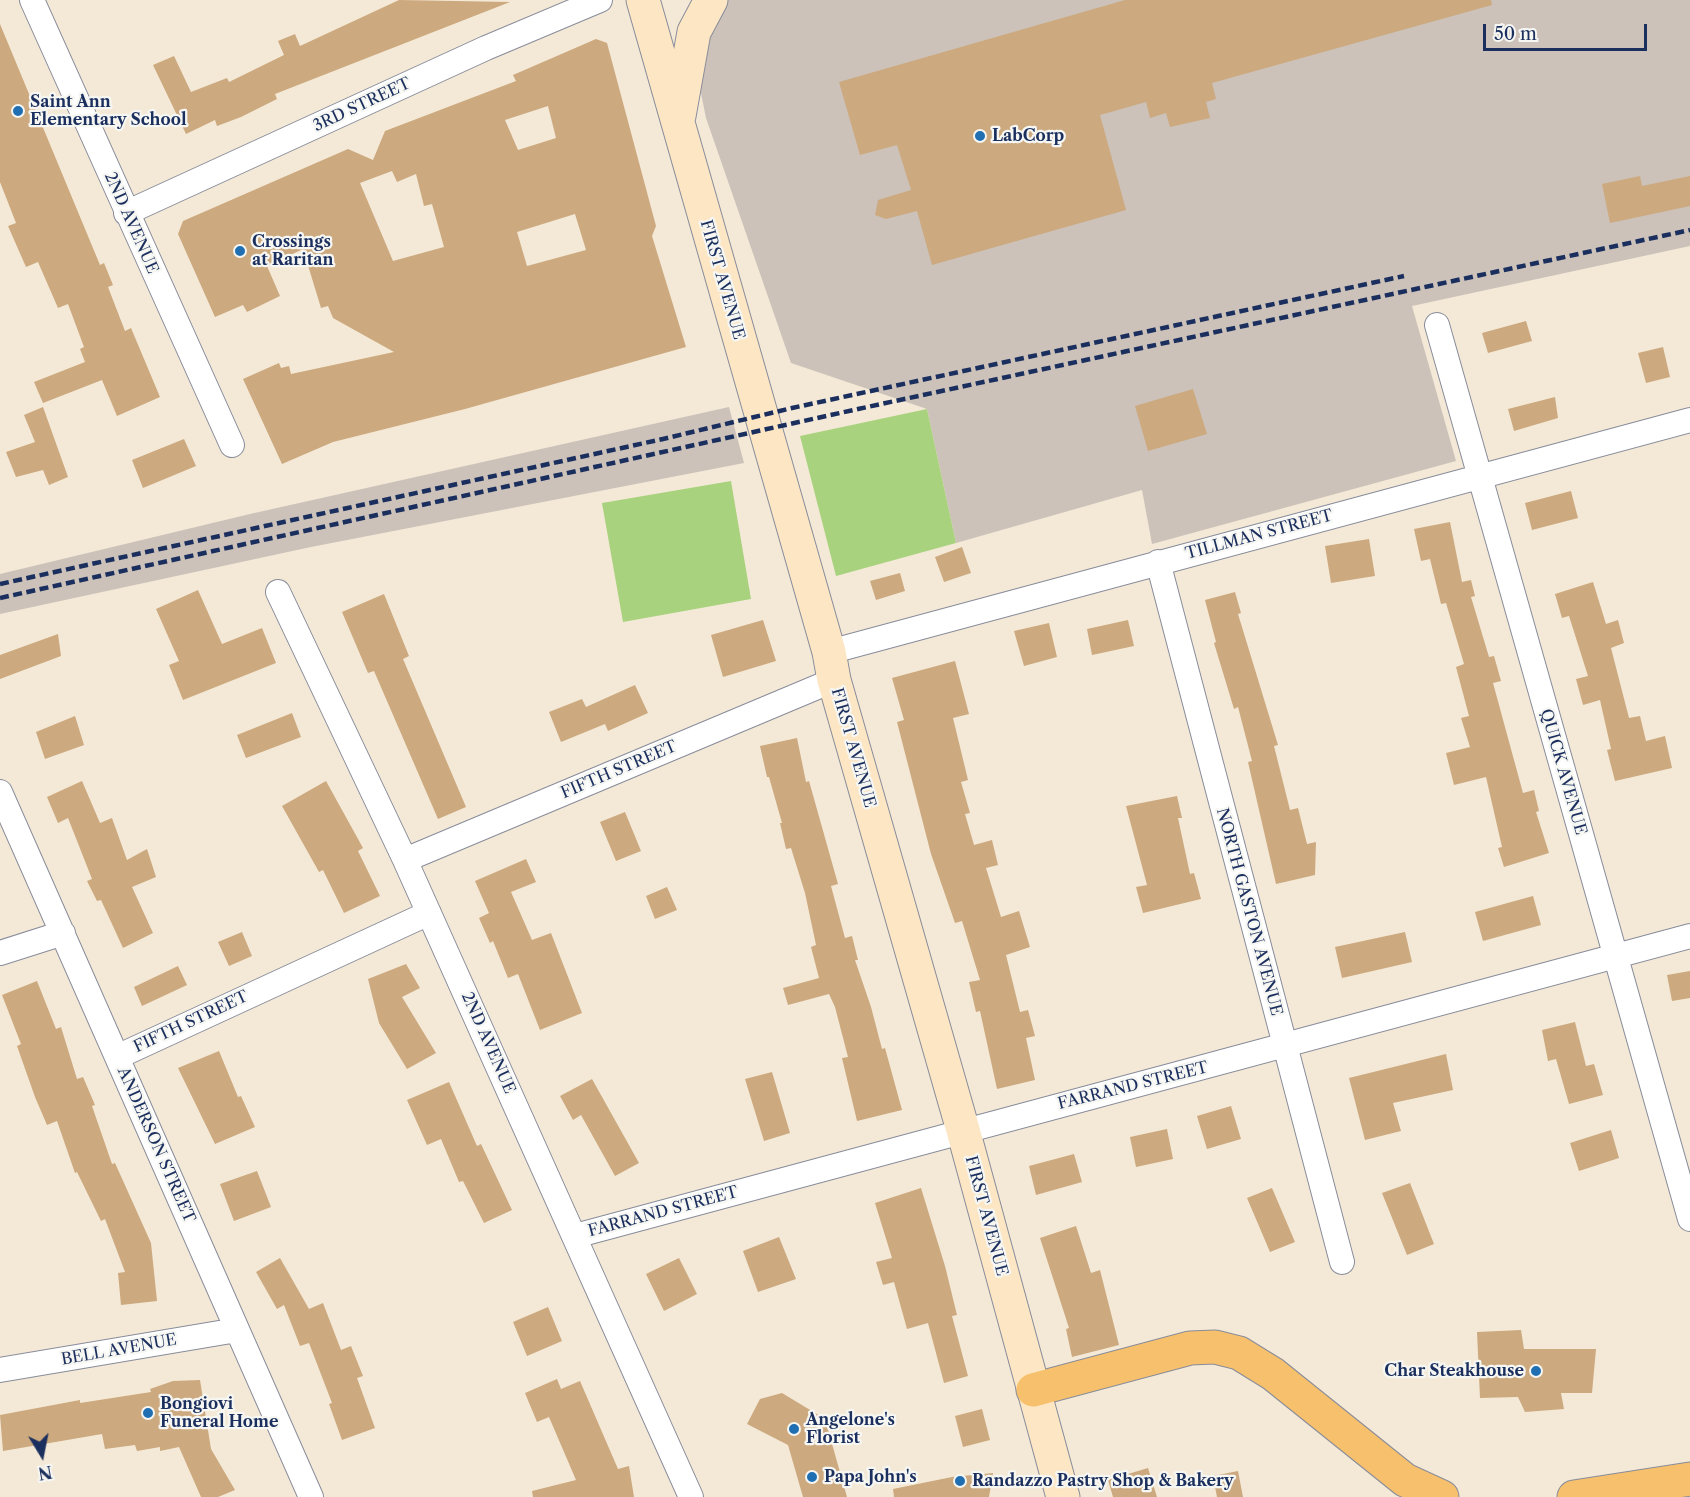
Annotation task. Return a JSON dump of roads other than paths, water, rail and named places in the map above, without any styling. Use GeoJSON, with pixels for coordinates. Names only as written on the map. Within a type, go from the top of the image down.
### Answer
{"type":"FeatureCollection","features":[{"type":"Feature","properties":{"kind":"highway"},"geometry":{"type":"LineString","coordinates":[[1033,1390],[1190,1348],[1215,1347],[1239,1353],[1273,1374],[1405,1480],[1442,1497]]}},
{"type":"Feature","properties":{"kind":"highway"},"geometry":{"type":"LineString","coordinates":[[1574,1497],[1690,1479]]}},
{"type":"Feature","properties":{"kind":"street","name":"2ND AVENUE"},"geometry":{"type":"LineString","coordinates":[[32,0],[232,445]]}},
{"type":"Feature","properties":{"kind":"street","name":"3RD STREET"},"geometry":{"type":"LineString","coordinates":[[126,213],[486,48],[600,0]]}},
{"type":"Feature","properties":{"kind":"street","name":"FIRST AVENUE"},"geometry":{"type":"LineString","coordinates":[[642,0],[963,1130],[1063,1497]]}},
{"type":"Feature","properties":{"kind":"street"},"geometry":{"type":"LineString","coordinates":[[678,124],[694,32],[711,0]]}},
{"type":"Feature","properties":{"kind":"street","name":"QUICK AVENUE"},"geometry":{"type":"LineString","coordinates":[[1437,325],[1690,1220]]}},
{"type":"Feature","properties":{"kind":"street","name":"TILLMAN STREET"},"geometry":{"type":"LineString","coordinates":[[831,666],[1158,562],[1690,420]]}},
{"type":"Feature","properties":{"kind":"street","name":"NORTH GASTON AVENUE"},"geometry":{"type":"LineString","coordinates":[[1158,562],[1342,1262]]}},
{"type":"Feature","properties":{"kind":"street","name":"2ND AVENUE"},"geometry":{"type":"LineString","coordinates":[[278,592],[405,860],[691,1497]]}},
{"type":"Feature","properties":{"kind":"street","name":"FIFTH STREET"},"geometry":{"type":"LineString","coordinates":[[405,860],[831,666]]}},
{"type":"Feature","properties":{"kind":"street","name":"ANDERSON STREET"},"geometry":{"type":"LineString","coordinates":[[0,792],[311,1497]]}},
{"type":"Feature","properties":{"kind":"street","name":"FIFTH STREET"},"geometry":{"type":"LineString","coordinates":[[117,1056],[429,913]]}},
{"type":"Feature","properties":{"kind":"street"},"geometry":{"type":"LineString","coordinates":[[0,953],[63,933]]}},
{"type":"Feature","properties":{"kind":"street","name":"FARRAND STREET"},"geometry":{"type":"LineString","coordinates":[[575,1236],[1690,936]]}},
{"type":"Feature","properties":{"kind":"street","name":"BELL AVENUE"},"geometry":{"type":"LineString","coordinates":[[0,1370],[237,1330]]}},
{"type":"Feature","properties":{"kind":"railway"},"geometry":{"type":"LineString","coordinates":[[0,598],[858,409],[1690,230]]}},
{"type":"Feature","properties":{"kind":"railway"},"geometry":{"type":"LineString","coordinates":[[0,584],[663,439],[792,408],[1404,276]]}},
{"type":"Feature","properties":{"kind":"place","name":"Saint Ann Elementary School"},"geometry":{"type":"Point","coordinates":[18,111]}},
{"type":"Feature","properties":{"kind":"place","name":"LabCorp"},"geometry":{"type":"Point","coordinates":[980,136]}},
{"type":"Feature","properties":{"kind":"place","name":"Crossings at Raritan"},"geometry":{"type":"Point","coordinates":[240,251]}},
{"type":"Feature","properties":{"kind":"place","name":"Char Steakhouse"},"geometry":{"type":"Point","coordinates":[1536,1371]}},
{"type":"Feature","properties":{"kind":"place","name":"Bongiovi Funeral Home"},"geometry":{"type":"Point","coordinates":[148,1413]}},
{"type":"Feature","properties":{"kind":"place","name":"Angelone's Florist"},"geometry":{"type":"Point","coordinates":[794,1429]}},
{"type":"Feature","properties":{"kind":"place","name":"Papa John's"},"geometry":{"type":"Point","coordinates":[812,1477]}},
{"type":"Feature","properties":{"kind":"place","name":"Randazzo Pastry Shop & Bakery"},"geometry":{"type":"Point","coordinates":[960,1481]}}]}
